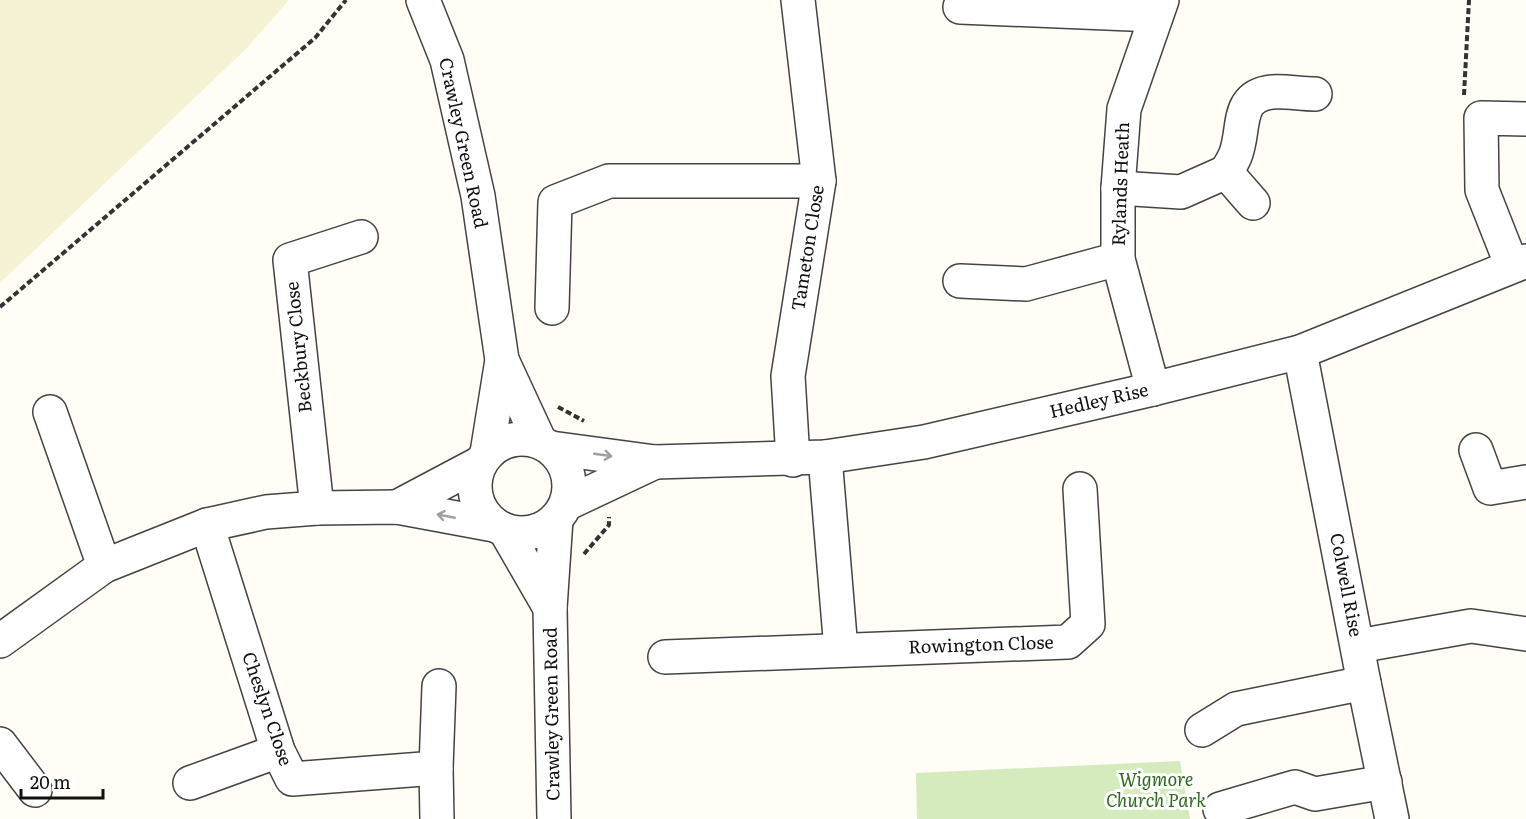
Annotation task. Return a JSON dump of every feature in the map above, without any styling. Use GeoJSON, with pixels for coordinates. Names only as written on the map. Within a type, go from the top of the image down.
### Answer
{"type":"FeatureCollection","features":[{"type":"Feature","properties":{"kind":"street","name":"Crawley Green Road"},"geometry":{"type":"LineString","coordinates":[[423,0],[447,60],[478,196],[502,360],[484,458]]}},
{"type":"Feature","properties":{"kind":"street","name":"Tameton Close"},"geometry":{"type":"LineString","coordinates":[[793,460],[788,376],[819,181],[798,0]]}},
{"type":"Feature","properties":{"kind":"street","name":"Rylands Heath"},"geometry":{"type":"LineString","coordinates":[[960,7],[1158,8],[1124,109],[1118,188],[1118,259],[1153,389]]}},
{"type":"Feature","properties":{"kind":"street"},"geometry":{"type":"LineString","coordinates":[[1118,188],[1181,192],[1226,172],[1236,155],[1246,106],[1252,99],[1272,92],[1315,94]]}},
{"type":"Feature","properties":{"kind":"street"},"geometry":{"type":"LineString","coordinates":[[1519,264],[1482,190],[1481,118],[1526,119]]}},
{"type":"Feature","properties":{"kind":"street"},"geometry":{"type":"LineString","coordinates":[[1226,172],[1253,203]]}},
{"type":"Feature","properties":{"kind":"street"},"geometry":{"type":"LineString","coordinates":[[552,308],[555,202],[609,181],[819,181]]}},
{"type":"Feature","properties":{"kind":"street","name":"Beckbury Close"},"geometry":{"type":"LineString","coordinates":[[317,508],[290,260],[361,237]]}},
{"type":"Feature","properties":{"kind":"street"},"geometry":{"type":"LineString","coordinates":[[960,281],[1026,284],[1118,259]]}},
{"type":"Feature","properties":{"kind":"street","name":"Hedley Rise"},"geometry":{"type":"LineString","coordinates":[[546,445],[655,462],[793,460],[924,442],[1300,352],[1519,264]]}},
{"type":"Feature","properties":{"kind":"street","name":"Colwell Rise"},"geometry":{"type":"LineString","coordinates":[[1300,352],[1392,819]]}},
{"type":"Feature","properties":{"kind":"street","name":"Crawley Green Road"},"geometry":{"type":"LineString","coordinates":[[502,360],[546,445]]}},
{"type":"Feature","properties":{"kind":"street"},"geometry":{"type":"LineString","coordinates":[[50,412],[104,566]]}},
{"type":"Feature","properties":{"kind":"street"},"geometry":{"type":"LineString","coordinates":[[0,641],[104,566],[207,525],[266,512],[317,508],[397,507],[518,533],[532,533],[545,528],[561,512],[570,489],[568,474],[562,460],[546,445],[518,438],[506,441],[484,458],[397,507]]}},
{"type":"Feature","properties":{"kind":"street"},"geometry":{"type":"LineString","coordinates":[[1476,450],[1490,488],[1526,482]]}},
{"type":"Feature","properties":{"kind":"street"},"geometry":{"type":"LineString","coordinates":[[825,457],[841,650]]}},
{"type":"Feature","properties":{"kind":"street"},"geometry":{"type":"LineString","coordinates":[[484,458],[475,477],[478,504],[484,515],[500,528]]}},
{"type":"Feature","properties":{"kind":"street","name":"Hedley Rise"},"geometry":{"type":"LineString","coordinates":[[561,512],[655,462]]}},
{"type":"Feature","properties":{"kind":"street","name":"Rowington Close"},"geometry":{"type":"LineString","coordinates":[[665,657],[1068,642],[1088,624],[1080,489]]}},
{"type":"Feature","properties":{"kind":"street","name":"Crawley Green Road"},"geometry":{"type":"LineString","coordinates":[[554,819],[550,608],[561,512]]}},
{"type":"Feature","properties":{"kind":"street","name":"Cheslyn Close"},"geometry":{"type":"LineString","coordinates":[[207,525],[278,751],[291,779],[436,768]]}},
{"type":"Feature","properties":{"kind":"street","name":"Crawley Green Road"},"geometry":{"type":"LineString","coordinates":[[500,528],[550,608]]}},
{"type":"Feature","properties":{"kind":"street"},"geometry":{"type":"LineString","coordinates":[[1358,646],[1471,626],[1526,634]]}},
{"type":"Feature","properties":{"kind":"street"},"geometry":{"type":"LineString","coordinates":[[1202,730],[1236,709],[1364,683]]}},
{"type":"Feature","properties":{"kind":"street"},"geometry":{"type":"LineString","coordinates":[[437,819],[436,768],[440,686]]}},
{"type":"Feature","properties":{"kind":"street"},"geometry":{"type":"LineString","coordinates":[[0,744],[35,790]]}},
{"type":"Feature","properties":{"kind":"street"},"geometry":{"type":"LineString","coordinates":[[189,783],[278,751]]}},
{"type":"Feature","properties":{"kind":"street"},"geometry":{"type":"LineString","coordinates":[[1220,809],[1295,787],[1315,794],[1385,782]]}},
{"type":"Feature","properties":{"kind":"path"},"geometry":{"type":"LineString","coordinates":[[0,307],[315,38],[346,0]]}},
{"type":"Feature","properties":{"kind":"path"},"geometry":{"type":"LineString","coordinates":[[1469,0],[1464,99],[1481,118]]}},
{"type":"Feature","properties":{"kind":"path"},"geometry":{"type":"LineString","coordinates":[[579,560],[609,525],[609,507]]}},
{"type":"Feature","properties":{"kind":"shaded area"},"geometry":{"type":"Polygon","coordinates":[[[0,0],[289,0],[246,49],[0,283],[0,0]]]}},
{"type":"Feature","properties":{"kind":"green space","name":"Wigmore Church Park"},"geometry":{"type":"Polygon","coordinates":[[[1180,761],[1190,819],[917,819],[916,773],[1180,761]]]}}]}
